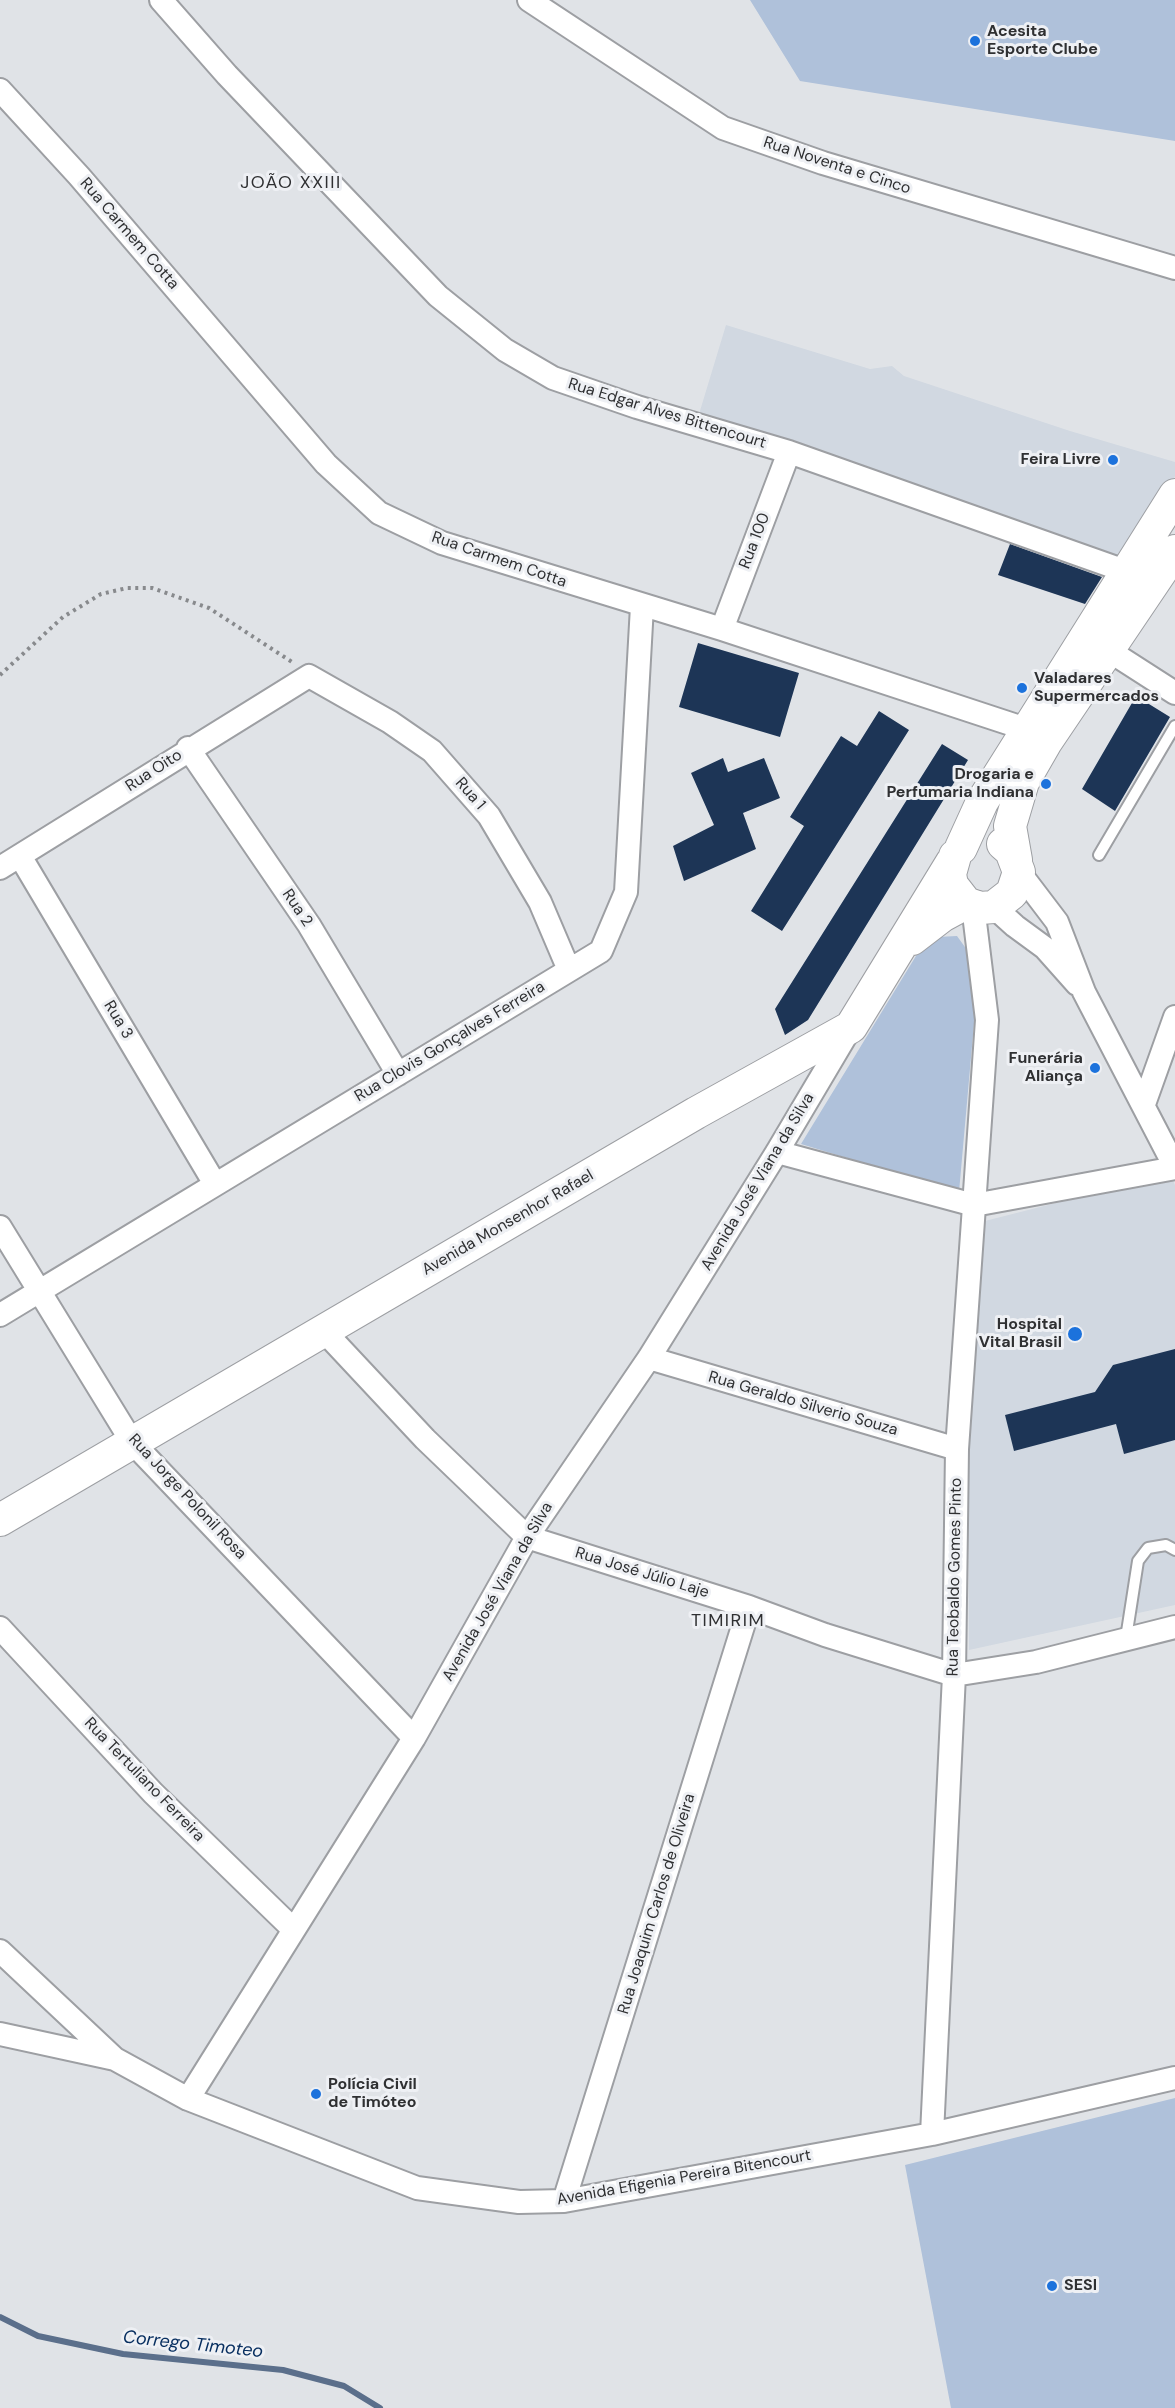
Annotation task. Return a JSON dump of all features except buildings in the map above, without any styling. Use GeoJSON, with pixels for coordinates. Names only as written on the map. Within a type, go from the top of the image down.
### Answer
{"type":"FeatureCollection","features":[{"type":"Feature","properties":{"kind":"main road","name":"Avenida Monsenhor Rafael"},"geometry":{"type":"LineString","coordinates":[[0,1520],[696,1113],[851,1027],[902,948],[956,855],[982,802],[1026,729],[1175,495]]}},
{"type":"Feature","properties":{"kind":"main road"},"geometry":{"type":"LineString","coordinates":[[902,948],[926,927],[978,905],[1012,894],[1017,866],[1010,826],[1023,782],[1175,551]]}},
{"type":"Feature","properties":{"kind":"main road"},"geometry":{"type":"LineString","coordinates":[[978,905],[952,885],[956,855],[981,839],[992,840],[1011,851],[1017,866]]}},
{"type":"Feature","properties":{"kind":"street","name":"Rua Edgar Alves Bittencourt"},"geometry":{"type":"LineString","coordinates":[[161,0],[373,230],[438,296],[505,350],[553,378],[637,407],[789,452],[1128,572]]}},
{"type":"Feature","properties":{"kind":"street","name":"Rua Noventa e Cinco"},"geometry":{"type":"LineString","coordinates":[[529,0],[723,128],[823,163],[1175,268]]}},
{"type":"Feature","properties":{"kind":"street","name":"Rua Carmem Cotta"},"geometry":{"type":"LineString","coordinates":[[0,90],[79,176],[326,464],[380,513],[442,543],[722,629],[1026,729]]}},
{"type":"Feature","properties":{"kind":"street","name":"Rua 100"},"geometry":{"type":"LineString","coordinates":[[722,629],[789,452]]}},
{"type":"Feature","properties":{"kind":"street","name":"Rua Clovis Gonçalves Ferreira"},"geometry":{"type":"LineString","coordinates":[[0,1315],[601,951],[626,892],[642,606]]}},
{"type":"Feature","properties":{"kind":"street"},"geometry":{"type":"LineString","coordinates":[[1108,650],[1175,693]]}},
{"type":"Feature","properties":{"kind":"street","name":"Rua 1"},"geometry":{"type":"LineString","coordinates":[[309,676],[390,722],[440,759],[489,816],[540,902],[570,970]]}},
{"type":"Feature","properties":{"kind":"street","name":"Rua Oito"},"geometry":{"type":"LineString","coordinates":[[0,868],[189,748],[309,676]]}},
{"type":"Feature","properties":{"kind":"street","name":"Rua 2"},"geometry":{"type":"LineString","coordinates":[[189,748],[309,925],[398,1074]]}},
{"type":"Feature","properties":{"kind":"street","name":"Rua 3"},"geometry":{"type":"LineString","coordinates":[[20,856],[215,1184]]}},
{"type":"Feature","properties":{"kind":"street"},"geometry":{"type":"LineString","coordinates":[[777,1152],[974,1205],[1175,1168],[1144,1104],[1084,992],[1057,922],[1017,866]]}},
{"type":"Feature","properties":{"kind":"street"},"geometry":{"type":"LineString","coordinates":[[978,905],[1015,926],[1046,948],[1084,992]]}},
{"type":"Feature","properties":{"kind":"street","name":"Rua Teobaldo Gomes Pinto"},"geometry":{"type":"LineString","coordinates":[[932,2134],[954,1675],[957,1449],[987,1020],[978,905]]}},
{"type":"Feature","properties":{"kind":"street"},"geometry":{"type":"LineString","coordinates":[[1144,1104],[1175,1017]]}},
{"type":"Feature","properties":{"kind":"street","name":"Avenida José Viana da Silva"},"geometry":{"type":"LineString","coordinates":[[188,2099],[292,1929],[414,1738],[527,1537],[649,1358],[777,1152],[851,1027]]}},
{"type":"Feature","properties":{"kind":"street","name":"Rua Jorge Polonil Rosa"},"geometry":{"type":"LineString","coordinates":[[0,1227],[132,1442],[414,1738]]}},
{"type":"Feature","properties":{"kind":"street","name":"Rua José Júlio Laje"},"geometry":{"type":"LineString","coordinates":[[323,1330],[425,1439],[527,1537],[954,1675],[1035,1662],[1175,1627]]}},
{"type":"Feature","properties":{"kind":"street","name":"Rua Geraldo Silverio Souza"},"geometry":{"type":"LineString","coordinates":[[649,1358],[957,1449]]}},
{"type":"Feature","properties":{"kind":"street","name":"Rua Joaquim Carlos de Oliveira"},"geometry":{"type":"LineString","coordinates":[[564,2201],[749,1607]]}},
{"type":"Feature","properties":{"kind":"street","name":"Rua Tertuliano Ferreira"},"geometry":{"type":"LineString","coordinates":[[0,1628],[153,1793],[292,1929]]}},
{"type":"Feature","properties":{"kind":"street"},"geometry":{"type":"LineString","coordinates":[[0,1951],[115,2059]]}},
{"type":"Feature","properties":{"kind":"street","name":"Avenida Efigenia Pereira Bitencourt"},"geometry":{"type":"LineString","coordinates":[[0,2034],[115,2059],[188,2099],[417,2188],[519,2202],[564,2201],[932,2134],[1175,2078]]}},
{"type":"Feature","properties":{"kind":"lane"},"geometry":{"type":"LineString","coordinates":[[1099,855],[1175,726]]}},
{"type":"Feature","properties":{"kind":"lane"},"geometry":{"type":"LineString","coordinates":[[1126,1638],[1138,1561],[1148,1548],[1166,1545],[1175,1550]]}},
{"type":"Feature","properties":{"kind":"path"},"geometry":{"type":"LineString","coordinates":[[0,675],[63,617],[101,594],[127,588],[152,588],[209,608],[281,653],[309,676]]}},
{"type":"Feature","properties":{"kind":"shaded area","name":"Acesita Esporte Clube"},"geometry":{"type":"Polygon","coordinates":[[[750,0],[1175,0],[1175,141],[800,81],[750,0]]]}},
{"type":"Feature","properties":{"kind":"shaded area","name":"Feira Livre"},"geometry":{"type":"Polygon","coordinates":[[[726,325],[870,369],[892,366],[904,376],[1070,431],[1175,462],[1175,476],[1128,572],[696,424],[726,325]]]}},
{"type":"Feature","properties":{"kind":"shaded area"},"geometry":{"type":"Polygon","coordinates":[[[957,936],[970,954],[977,990],[959,1192],[801,1144],[919,951],[937,937],[957,936]]]}},
{"type":"Feature","properties":{"kind":"shaded area","name":"Hospital Vital Brasil"},"geometry":{"type":"Polygon","coordinates":[[[1170,1174],[1175,1185],[1175,1605],[969,1650],[968,1446],[981,1222],[1170,1174]]]}},
{"type":"Feature","properties":{"kind":"shaded area","name":"SESI"},"geometry":{"type":"Polygon","coordinates":[[[1175,2098],[1175,2408],[951,2408],[905,2165],[1175,2098]]]}},
{"type":"Feature","properties":{"kind":"waterway","name":"Corrego Timoteo"},"geometry":{"type":"LineString","coordinates":[[0,2317],[38,2336],[123,2354],[283,2370],[344,2386],[380,2408]]}},
{"type":"Feature","properties":{"kind":"place","name":"Acesita Esporte Clube"},"geometry":{"type":"Point","coordinates":[975,41]}},
{"type":"Feature","properties":{"kind":"place","name":"Feira Livre"},"geometry":{"type":"Point","coordinates":[1113,460]}},
{"type":"Feature","properties":{"kind":"place","name":"Valadares Supermercados"},"geometry":{"type":"Point","coordinates":[1022,688]}},
{"type":"Feature","properties":{"kind":"place","name":"Drogaria e Perfumaria Indiana"},"geometry":{"type":"Point","coordinates":[1046,784]}},
{"type":"Feature","properties":{"kind":"place","name":"Funerária Aliança"},"geometry":{"type":"Point","coordinates":[1095,1068]}},
{"type":"Feature","properties":{"kind":"place","name":"Hospital Vital Brasil"},"geometry":{"type":"Point","coordinates":[1075,1334]}},
{"type":"Feature","properties":{"kind":"place","name":"Polícia Civil de Timóteo"},"geometry":{"type":"Point","coordinates":[316,2094]}},
{"type":"Feature","properties":{"kind":"place","name":"SESI"},"geometry":{"type":"Point","coordinates":[1052,2286]}},
{"type":"Feature","properties":{"kind":"district","name":"JOÃO XXIII"},"geometry":{"type":"Point","coordinates":[291,183]}},
{"type":"Feature","properties":{"kind":"district","name":"TIMIRIM"},"geometry":{"type":"Point","coordinates":[728,1621]}}]}
